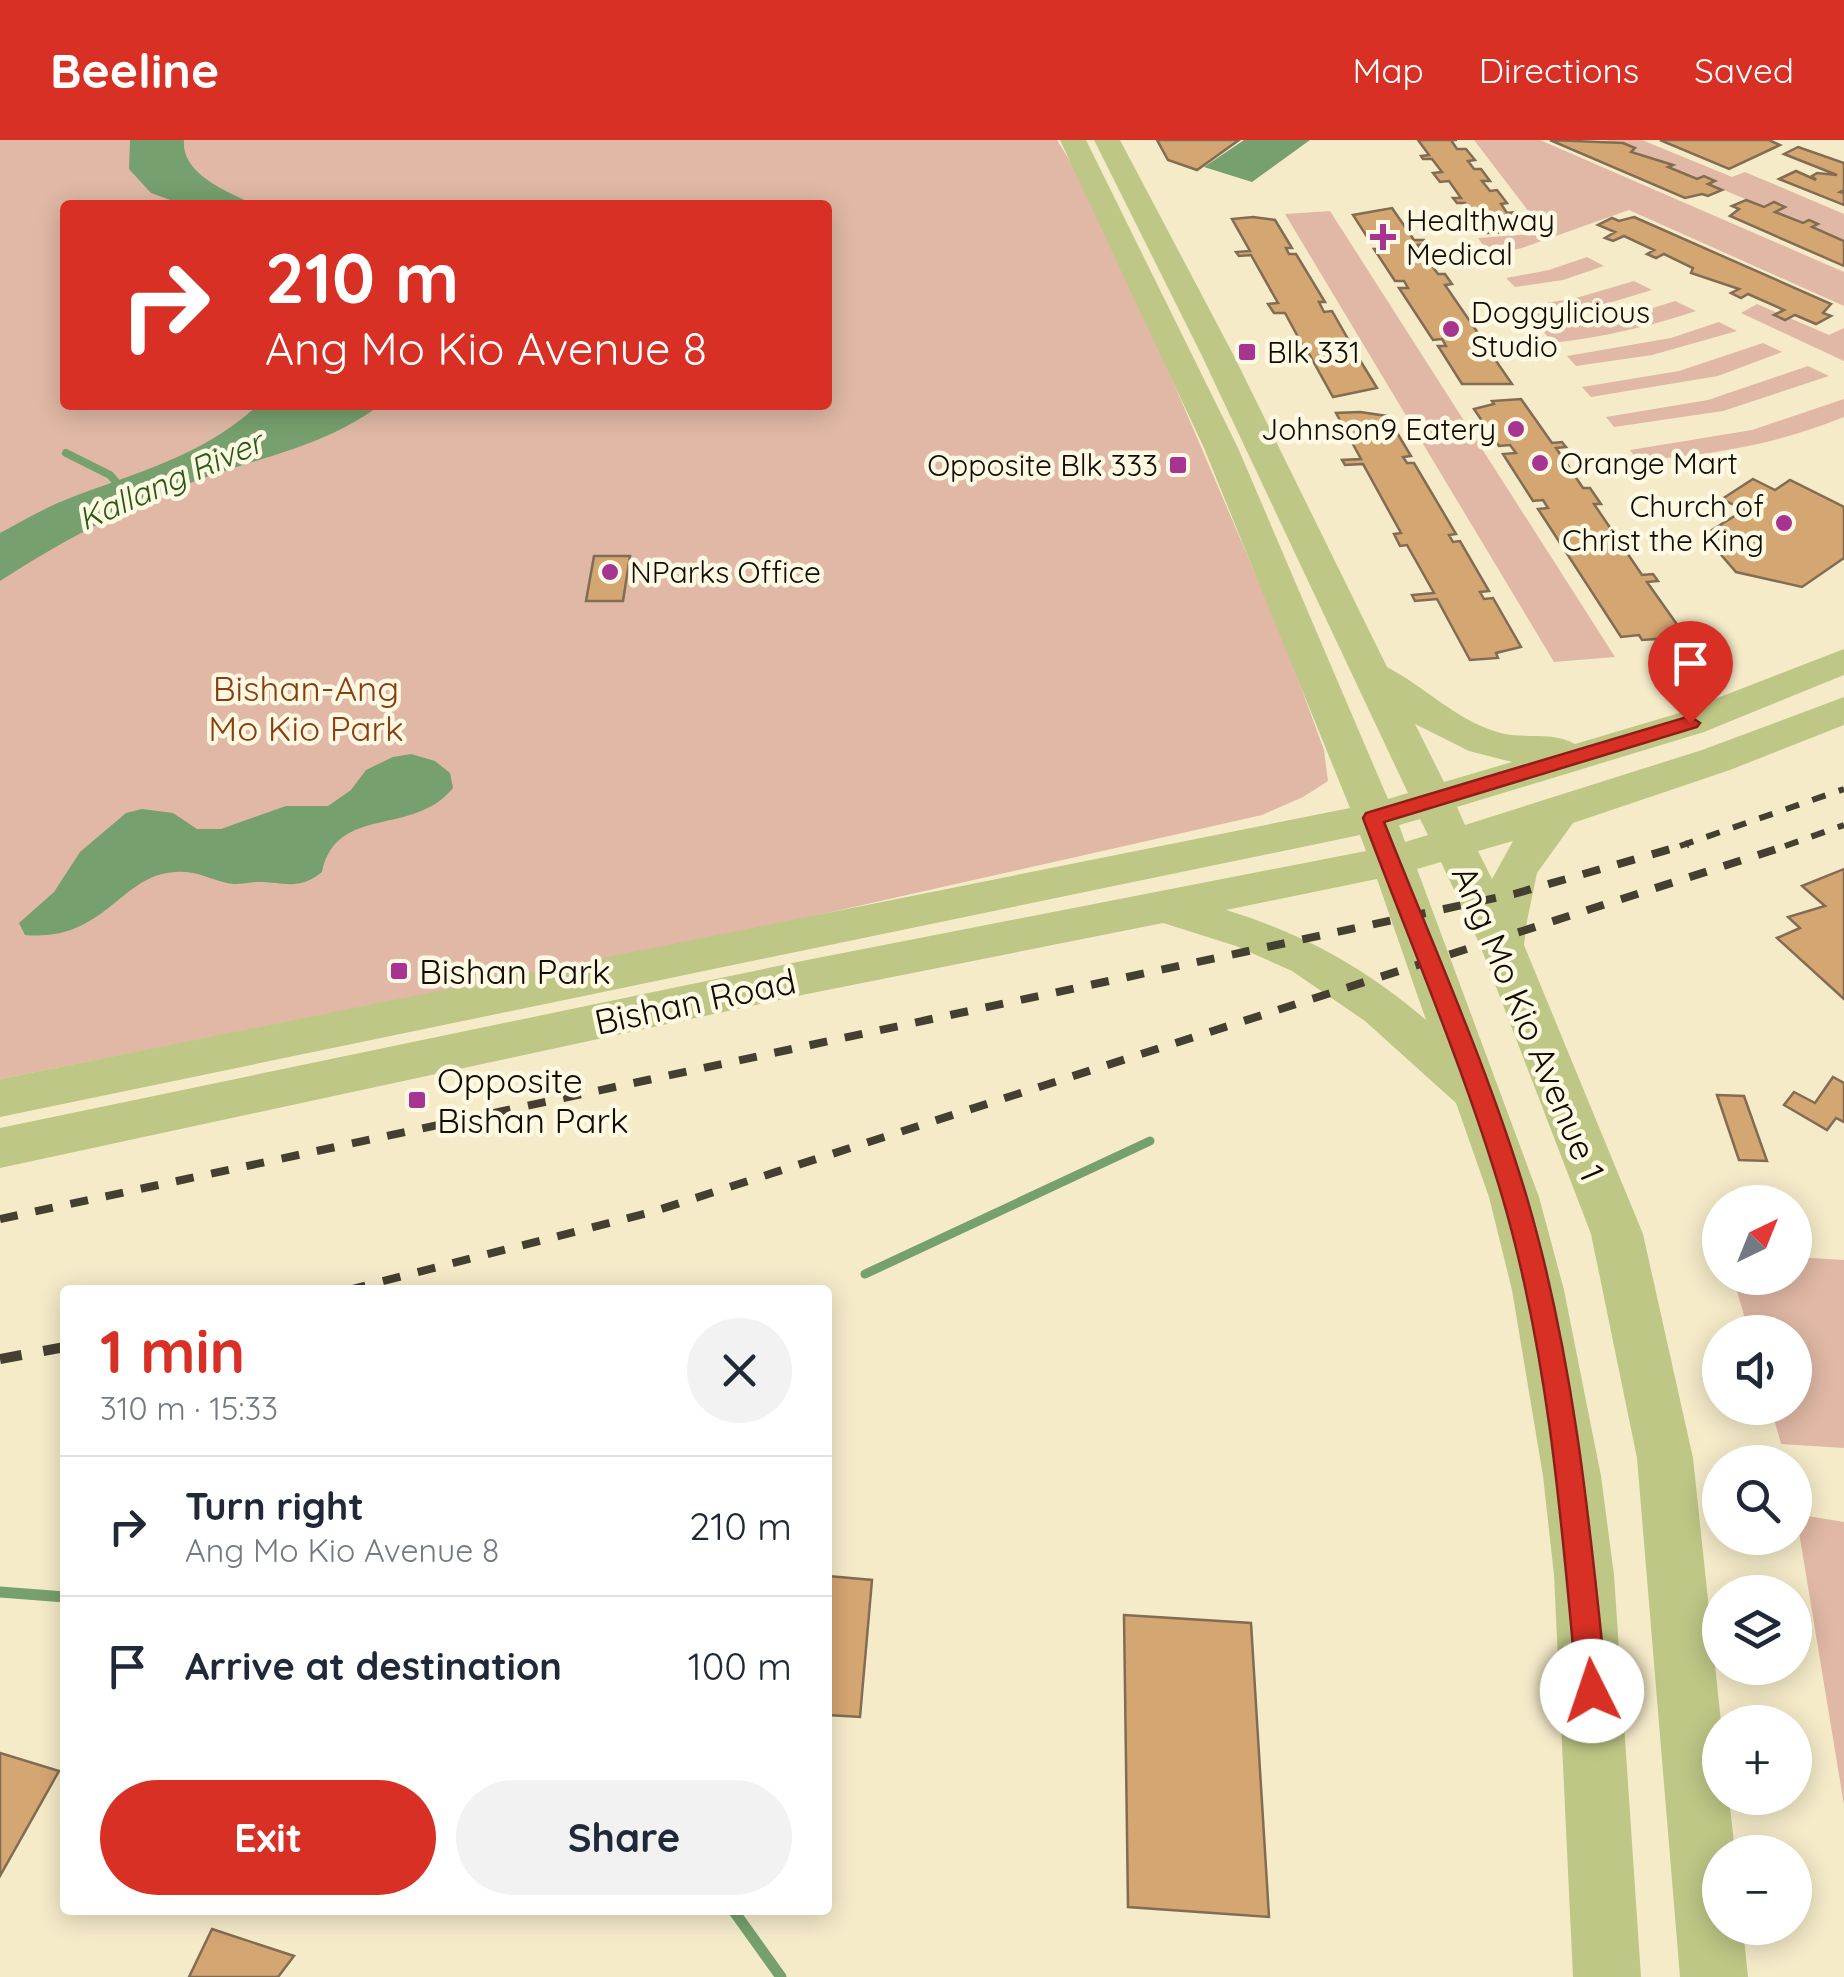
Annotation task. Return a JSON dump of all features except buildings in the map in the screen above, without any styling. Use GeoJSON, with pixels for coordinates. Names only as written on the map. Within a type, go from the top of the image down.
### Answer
{"type":"FeatureCollection","features":[{"type":"Feature","properties":{"kind":"main road","name":"Ang Mo Kio Avenue 1"},"geometry":{"type":"LineString","coordinates":[[1072,140],[1221,448],[1392,861],[1514,1197],[1538,1290],[1572,1476],[1590,1652],[1607,1977]]}},
{"type":"Feature","properties":{"kind":"main road","name":"Ang Mo Kio Avenue 1"},"geometry":{"type":"LineString","coordinates":[[1108,140],[1208,336],[1502,945],[1617,1234],[1665,1458],[1714,1977]]}},
{"type":"Feature","properties":{"kind":"main road"},"geometry":{"type":"LineString","coordinates":[[1370,672],[1427,716],[1473,739],[1522,753],[1606,748],[1722,711],[1844,661]]}},
{"type":"Feature","properties":{"kind":"main road","name":"Bishan Road"},"geometry":{"type":"LineString","coordinates":[[0,1148],[1160,905],[1392,861],[1558,813],[1716,760],[1844,710]]}},
{"type":"Feature","properties":{"kind":"main road","name":"Bishan Road"},"geometry":{"type":"LineString","coordinates":[[0,1098],[1373,818],[1606,748]]}},
{"type":"Feature","properties":{"kind":"main road"},"geometry":{"type":"LineString","coordinates":[[1260,840],[1331,786],[1350,762]]}},
{"type":"Feature","properties":{"kind":"main road"},"geometry":{"type":"LineString","coordinates":[[1502,945],[1508,888],[1515,870],[1558,813]]}},
{"type":"Feature","properties":{"kind":"main road"},"geometry":{"type":"LineString","coordinates":[[1160,905],[1279,945],[1309,960],[1384,1008],[1481,1098]]}},
{"type":"Feature","properties":{"kind":"green space","name":"Bishan-Ang Mo Kio Park"},"geometry":{"type":"Polygon","coordinates":[[[0,140],[1057,140],[1157,344],[1284,641],[1324,750],[1328,781],[1262,815],[787,922],[0,1079],[0,140]]]}},
{"type":"Feature","properties":{"kind":"green space"},"geometry":{"type":"Polygon","coordinates":[[[1474,140],[1540,140],[1844,272],[1844,306],[1629,210],[1522,248],[1490,255],[1478,238],[1545,233],[1474,140]]]}},
{"type":"Feature","properties":{"kind":"green space"},"geometry":{"type":"Polygon","coordinates":[[[1606,140],[1642,140],[1732,177],[1745,172],[1844,214],[1844,241],[1606,140]]]}},
{"type":"Feature","properties":{"kind":"green space"},"geometry":{"type":"Polygon","coordinates":[[[1330,211],[1615,657],[1554,662],[1285,214],[1330,211]]]}},
{"type":"Feature","properties":{"kind":"green space"},"geometry":{"type":"Polygon","coordinates":[[[1587,257],[1604,266],[1563,280],[1515,287],[1506,278],[1549,270],[1587,257]]]}},
{"type":"Feature","properties":{"kind":"green space"},"geometry":{"type":"Polygon","coordinates":[[[1634,281],[1652,290],[1589,309],[1535,316],[1527,306],[1576,298],[1634,281]]]}},
{"type":"Feature","properties":{"kind":"green space"},"geometry":{"type":"Polygon","coordinates":[[[1675,301],[1696,311],[1625,331],[1553,343],[1543,331],[1615,320],[1675,301]]]}},
{"type":"Feature","properties":{"kind":"green space"},"geometry":{"type":"Polygon","coordinates":[[[1757,304],[1829,335],[1844,328],[1844,361],[1741,313],[1757,304]]]}},
{"type":"Feature","properties":{"kind":"green space"},"geometry":{"type":"Polygon","coordinates":[[[1719,322],[1737,331],[1652,355],[1576,366],[1567,356],[1671,338],[1719,322]]]}},
{"type":"Feature","properties":{"kind":"green space"},"geometry":{"type":"Polygon","coordinates":[[[1763,343],[1782,352],[1718,376],[1591,397],[1582,387],[1679,371],[1763,343]]]}},
{"type":"Feature","properties":{"kind":"green space"},"geometry":{"type":"Polygon","coordinates":[[[1808,366],[1829,376],[1723,411],[1614,427],[1606,417],[1708,400],[1808,366]]]}},
{"type":"Feature","properties":{"kind":"green space"},"geometry":{"type":"Polygon","coordinates":[[[1844,399],[1844,417],[1768,441],[1716,452],[1637,460],[1630,450],[1752,430],[1844,399]]]}},
{"type":"Feature","properties":{"kind":"green space"},"geometry":{"type":"Polygon","coordinates":[[[1812,1258],[1844,1260],[1844,1448],[1781,1444],[1776,1425],[1812,1425],[1812,1315],[1744,1315],[1738,1295],[1812,1295],[1812,1258]]]}},
{"type":"Feature","properties":{"kind":"green space"},"geometry":{"type":"Polygon","coordinates":[[[1812,1517],[1844,1522],[1844,1805],[1812,1611],[1812,1575],[1806,1575],[1803,1555],[1812,1555],[1812,1517]]]}},
{"type":"Feature","properties":{"kind":"water"},"geometry":{"type":"Polygon","coordinates":[[[130,140],[184,140],[185,152],[198,173],[245,200],[170,200],[151,193],[129,169],[130,140]]]}},
{"type":"Feature","properties":{"kind":"water"},"geometry":{"type":"Polygon","coordinates":[[[1244,140],[1310,140],[1252,182],[1204,167],[1244,140]]]}},
{"type":"Feature","properties":{"kind":"water","name":"Kallang River"},"geometry":{"type":"Polygon","coordinates":[[[252,410],[373,410],[320,439],[212,475],[130,508],[0,581],[0,533],[61,502],[193,450],[252,410]]]}},
{"type":"Feature","properties":{"kind":"water"},"geometry":{"type":"Polygon","coordinates":[[[411,754],[435,761],[450,773],[453,788],[437,803],[418,812],[359,828],[343,837],[330,851],[322,872],[306,882],[235,884],[175,872],[140,884],[74,929],[25,935],[19,923],[54,892],[80,852],[126,813],[142,809],[173,813],[197,829],[221,829],[286,806],[328,806],[351,790],[366,770],[393,757],[411,754]]]}},
{"type":"Feature","properties":{"kind":"waterway","name":"Kallang River"},"geometry":{"type":"LineString","coordinates":[[66,453],[110,475],[122,489]]}},
{"type":"Feature","properties":{"kind":"waterway"},"geometry":{"type":"LineString","coordinates":[[865,1274],[1150,1141]]}},
{"type":"Feature","properties":{"kind":"waterway"},"geometry":{"type":"LineString","coordinates":[[0,1592],[60,1597]]}},
{"type":"Feature","properties":{"kind":"waterway"},"geometry":{"type":"LineString","coordinates":[[737,1915],[781,1977]]}},
{"type":"Feature","properties":{"kind":"railway"},"geometry":{"type":"LineString","coordinates":[[1680,846],[1844,789]]}},
{"type":"Feature","properties":{"kind":"railway"},"geometry":{"type":"LineString","coordinates":[[1785,846],[1844,825]]}},
{"type":"Feature","properties":{"kind":"railway"},"geometry":{"type":"LineString","coordinates":[[0,1219],[1514,894],[1688,844]]}},
{"type":"Feature","properties":{"kind":"railway"},"geometry":{"type":"LineString","coordinates":[[367,1285],[652,1212],[1792,844]]}},
{"type":"Feature","properties":{"kind":"railway"},"geometry":{"type":"LineString","coordinates":[[0,1359],[60,1348]]}},
{"type":"Feature","properties":{"kind":"place","name":"Healthway Medical"},"geometry":{"type":"Point","coordinates":[1383,237]}},
{"type":"Feature","properties":{"kind":"place","name":"Doggylicious Studio"},"geometry":{"type":"Point","coordinates":[1451,329]}},
{"type":"Feature","properties":{"kind":"place","name":"Blk 331"},"geometry":{"type":"Point","coordinates":[1247,352]}},
{"type":"Feature","properties":{"kind":"place","name":"Johnson9 Eatery"},"geometry":{"type":"Point","coordinates":[1516,429]}},
{"type":"Feature","properties":{"kind":"place","name":"Orange Mart"},"geometry":{"type":"Point","coordinates":[1540,463]}},
{"type":"Feature","properties":{"kind":"place","name":"Opposite Blk 333"},"geometry":{"type":"Point","coordinates":[1178,465]}},
{"type":"Feature","properties":{"kind":"place","name":"Church of Christ the King"},"geometry":{"type":"Point","coordinates":[1784,523]}},
{"type":"Feature","properties":{"kind":"place","name":"NParks Office"},"geometry":{"type":"Point","coordinates":[610,572]}},
{"type":"Feature","properties":{"kind":"place","name":"Bishan Park"},"geometry":{"type":"Point","coordinates":[399,971]}},
{"type":"Feature","properties":{"kind":"place","name":"Opposite Bishan Park"},"geometry":{"type":"Point","coordinates":[417,1100]}},
{"type":"Feature","properties":{"kind":"route"},"geometry":{"type":"LineString","coordinates":[[1592,1691],[1572,1476],[1538,1290],[1514,1197],[1481,1098],[1373,818],[1690,723]]}}]}
